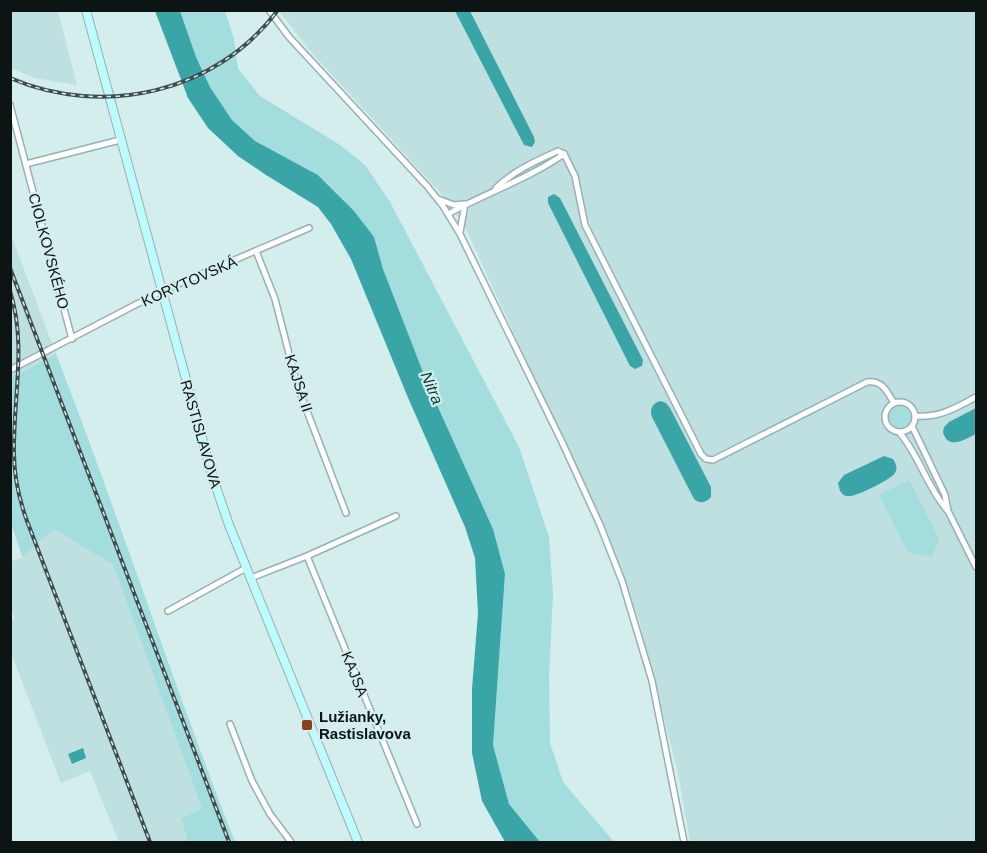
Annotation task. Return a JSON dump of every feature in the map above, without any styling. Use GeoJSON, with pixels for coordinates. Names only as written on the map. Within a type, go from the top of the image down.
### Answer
{"type":"FeatureCollection","features":[{"type":"Feature","properties":{"kind":"street","name":"RASTISLAVOVA"},"geometry":{"type":"LineString","coordinates":[[86,10],[212,475],[246,568],[358,843]]}},
{"type":"Feature","properties":{"kind":"street"},"geometry":{"type":"LineString","coordinates":[[269,10],[289,37],[438,199],[460,234],[562,442],[600,525],[622,581],[652,681],[684,843]]}},
{"type":"Feature","properties":{"kind":"street","name":"CIOLKOVSKÉHO"},"geometry":{"type":"LineString","coordinates":[[10,105],[72,339]]}},
{"type":"Feature","properties":{"kind":"street"},"geometry":{"type":"LineString","coordinates":[[26,164],[120,140]]}},
{"type":"Feature","properties":{"kind":"street"},"geometry":{"type":"LineString","coordinates":[[448,214],[518,180],[564,154],[575,176],[585,225],[701,454],[706,459],[713,460],[867,382],[875,381],[882,384],[894,404]]}},
{"type":"Feature","properties":{"kind":"street"},"geometry":{"type":"LineString","coordinates":[[438,199],[454,204],[465,204]]}},
{"type":"Feature","properties":{"kind":"street"},"geometry":{"type":"LineString","coordinates":[[460,234],[465,204]]}},
{"type":"Feature","properties":{"kind":"street","name":"KORYTOVSKÁ"},"geometry":{"type":"LineString","coordinates":[[10,370],[162,291],[309,228]]}},
{"type":"Feature","properties":{"kind":"street","name":"KAJSA II"},"geometry":{"type":"LineString","coordinates":[[256,251],[275,298],[297,385],[346,513]]}},
{"type":"Feature","properties":{"kind":"street"},"geometry":{"type":"LineString","coordinates":[[915,416],[945,414],[976,397]]}},
{"type":"Feature","properties":{"kind":"street"},"geometry":{"type":"LineString","coordinates":[[899,402],[910,406],[915,416],[908,430],[899,432],[892,430],[885,419],[885,413],[899,402]]}},
{"type":"Feature","properties":{"kind":"street"},"geometry":{"type":"LineString","coordinates":[[912,426],[945,495],[948,511]]}},
{"type":"Feature","properties":{"kind":"street"},"geometry":{"type":"LineString","coordinates":[[899,432],[908,443],[938,499],[948,511],[976,567]]}},
{"type":"Feature","properties":{"kind":"street"},"geometry":{"type":"LineString","coordinates":[[251,578],[396,516]]}},
{"type":"Feature","properties":{"kind":"street","name":"KAJSA"},"geometry":{"type":"LineString","coordinates":[[307,556],[417,824]]}},
{"type":"Feature","properties":{"kind":"street"},"geometry":{"type":"LineString","coordinates":[[168,611],[246,568]]}},
{"type":"Feature","properties":{"kind":"street"},"geometry":{"type":"LineString","coordinates":[[230,724],[252,781],[270,814],[291,843]]}},
{"type":"Feature","properties":{"kind":"shaded area"},"geometry":{"type":"Polygon","coordinates":[[[10,11],[58,11],[77,85],[35,78],[11,68],[10,11]]]}},
{"type":"Feature","properties":{"kind":"shaded area"},"geometry":{"type":"Polygon","coordinates":[[[155,11],[180,11],[196,57],[210,87],[232,120],[255,141],[318,175],[354,211],[374,237],[383,269],[428,385],[493,529],[505,574],[493,745],[509,804],[540,842],[505,842],[482,801],[472,753],[472,689],[478,613],[475,558],[465,527],[409,400],[351,259],[331,224],[318,207],[238,156],[208,128],[188,98],[155,11]]]}},
{"type":"Feature","properties":{"kind":"shaded area"},"geometry":{"type":"Polygon","coordinates":[[[180,11],[225,11],[234,39],[238,69],[260,96],[340,145],[365,165],[390,202],[519,447],[549,537],[553,594],[549,677],[550,743],[563,782],[614,842],[540,842],[509,804],[493,745],[505,574],[493,529],[428,385],[383,269],[374,237],[336,192],[318,175],[255,141],[232,120],[210,87],[196,57],[180,11]]]}},
{"type":"Feature","properties":{"kind":"shaded area"},"geometry":{"type":"Polygon","coordinates":[[[279,11],[976,11],[976,842],[690,842],[678,773],[638,617],[602,525],[465,227],[445,198],[311,52],[279,11]]]}},
{"type":"Feature","properties":{"kind":"shaded area"},"geometry":{"type":"Polygon","coordinates":[[[455,11],[470,11],[534,137],[535,142],[532,147],[524,145],[455,11]]]}},
{"type":"Feature","properties":{"kind":"shaded area"},"geometry":{"type":"Polygon","coordinates":[[[554,194],[560,198],[643,360],[642,366],[635,369],[630,366],[548,203],[548,197],[554,194]]]}},
{"type":"Feature","properties":{"kind":"shaded area"},"geometry":{"type":"Polygon","coordinates":[[[10,232],[56,354],[11,379],[10,379],[10,232]]]}},
{"type":"Feature","properties":{"kind":"shaded area"},"geometry":{"type":"Polygon","coordinates":[[[56,354],[235,842],[188,842],[181,819],[202,808],[113,565],[54,529],[22,557],[11,522],[12,378],[56,354]]]}},
{"type":"Feature","properties":{"kind":"shaded area"},"geometry":{"type":"Polygon","coordinates":[[[661,401],[670,408],[711,487],[711,497],[705,502],[698,502],[694,499],[652,417],[652,406],[661,401]]]}},
{"type":"Feature","properties":{"kind":"shaded area"},"geometry":{"type":"Polygon","coordinates":[[[900,406],[908,409],[911,417],[908,425],[900,428],[892,425],[889,417],[892,409],[900,406]]]}},
{"type":"Feature","properties":{"kind":"shaded area"},"geometry":{"type":"Polygon","coordinates":[[[976,408],[976,434],[957,442],[945,438],[944,427],[949,422],[976,408]]]}},
{"type":"Feature","properties":{"kind":"shaded area"},"geometry":{"type":"Polygon","coordinates":[[[884,456],[893,459],[896,464],[896,471],[892,476],[852,496],[843,495],[838,483],[844,475],[884,456]]]}},
{"type":"Feature","properties":{"kind":"shaded area"},"geometry":{"type":"Polygon","coordinates":[[[909,480],[939,539],[932,557],[911,553],[906,549],[879,495],[909,480]]]}},
{"type":"Feature","properties":{"kind":"shaded area"},"geometry":{"type":"Polygon","coordinates":[[[54,529],[113,565],[202,808],[181,819],[188,842],[119,842],[90,771],[61,783],[11,653],[11,621],[15,619],[11,607],[11,562],[22,557],[54,529]]]}},
{"type":"Feature","properties":{"kind":"shaded area"},"geometry":{"type":"Polygon","coordinates":[[[83,748],[86,758],[72,764],[68,754],[83,748]]]}},
{"type":"Feature","properties":{"kind":"railway"},"geometry":{"type":"LineString","coordinates":[[10,78],[46,90],[83,96],[120,96],[156,90],[191,79],[223,61],[253,38],[278,10]]}},
{"type":"Feature","properties":{"kind":"railway"},"geometry":{"type":"LineString","coordinates":[[10,268],[229,842]]}},
{"type":"Feature","properties":{"kind":"railway"},"geometry":{"type":"LineString","coordinates":[[10,291],[18,331],[14,453],[19,496],[150,842]]}},
{"type":"Feature","properties":{"kind":"place","name":"Lužianky, Rastislavova"},"geometry":{"type":"Point","coordinates":[307,725]}},
{"type":"Feature","properties":{"kind":"water label","name":"Nitra"},"geometry":{"type":"Point","coordinates":[432,388]}}]}
